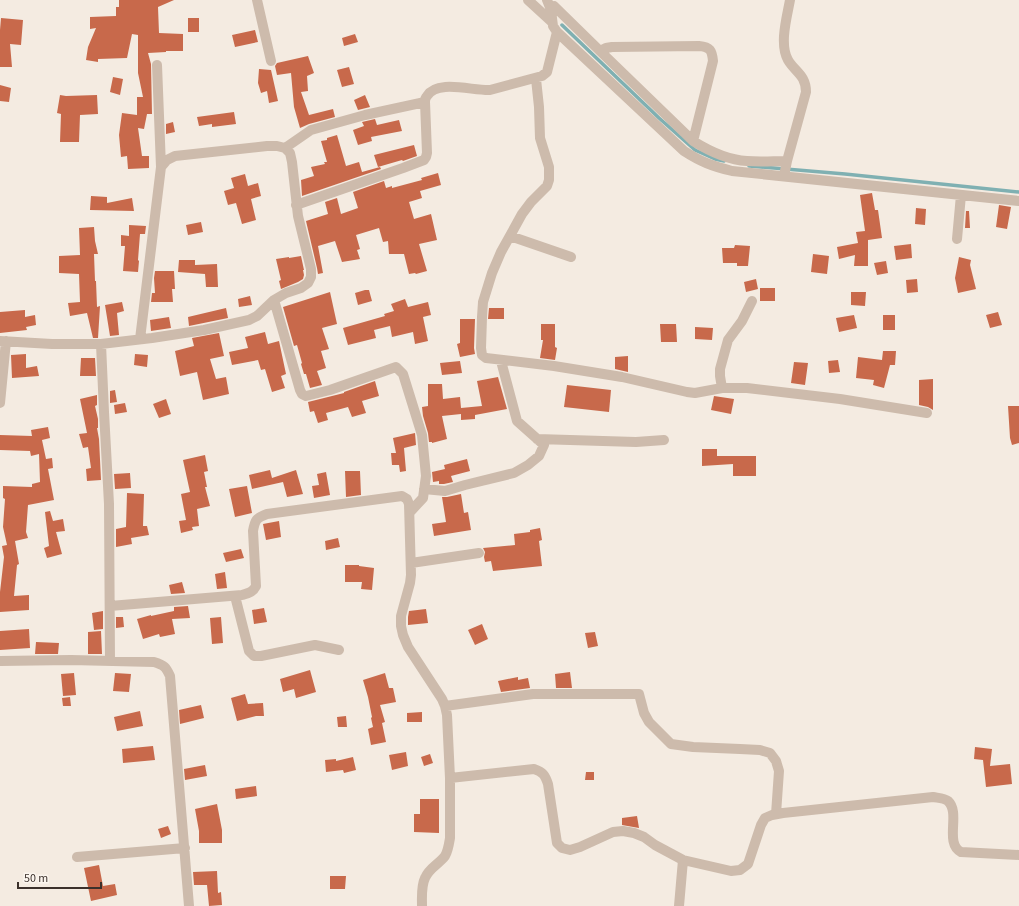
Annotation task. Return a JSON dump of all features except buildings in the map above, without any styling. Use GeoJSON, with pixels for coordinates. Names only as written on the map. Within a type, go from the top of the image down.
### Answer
{"type":"FeatureCollection","features":[{"type":"Feature","properties":{"kind":"street"},"geometry":{"type":"LineString","coordinates":[[257,0],[271,61]]}},
{"type":"Feature","properties":{"kind":"street"},"geometry":{"type":"LineString","coordinates":[[528,0],[552,22]]}},
{"type":"Feature","properties":{"kind":"street"},"geometry":{"type":"LineString","coordinates":[[786,168],[806,92],[806,85],[788,59],[784,48],[784,35],[790,0]]}},
{"type":"Feature","properties":{"kind":"street"},"geometry":{"type":"LineString","coordinates":[[552,4],[552,22],[557,32],[684,151],[711,166],[732,171],[786,168]]}},
{"type":"Feature","properties":{"kind":"street"},"geometry":{"type":"LineString","coordinates":[[552,4],[693,141],[707,150],[732,159],[786,168],[960,195],[1019,201]]}},
{"type":"Feature","properties":{"kind":"street"},"geometry":{"type":"LineString","coordinates":[[296,205],[424,160],[427,153],[424,102],[432,90],[458,87],[490,90],[536,79],[547,72],[557,32]]}},
{"type":"Feature","properties":{"kind":"street"},"geometry":{"type":"LineString","coordinates":[[600,52],[606,48],[612,47],[706,46],[710,50],[713,61],[693,141]]}},
{"type":"Feature","properties":{"kind":"street"},"geometry":{"type":"LineString","coordinates":[[140,340],[161,167],[157,65]]}},
{"type":"Feature","properties":{"kind":"street"},"geometry":{"type":"LineString","coordinates":[[536,79],[540,138],[549,167],[549,180],[547,186],[531,202],[522,214],[501,252],[492,273],[483,302],[482,354],[486,358],[554,366],[622,377],[687,392],[722,388],[747,388],[840,399],[927,413]]}},
{"type":"Feature","properties":{"kind":"street"},"geometry":{"type":"LineString","coordinates":[[285,148],[311,130],[366,115],[424,102]]}},
{"type":"Feature","properties":{"kind":"street"},"geometry":{"type":"LineString","coordinates":[[0,403],[3,341],[52,344],[101,344],[140,340],[204,330],[249,320],[257,316],[274,300],[286,293],[301,288],[308,283],[311,277],[310,269],[296,205],[292,162],[290,153],[285,148],[267,146],[175,156],[167,160],[161,167]]}},
{"type":"Feature","properties":{"kind":"street"},"geometry":{"type":"LineString","coordinates":[[957,239],[960,195]]}},
{"type":"Feature","properties":{"kind":"street"},"geometry":{"type":"LineString","coordinates":[[510,236],[571,256]]}},
{"type":"Feature","properties":{"kind":"street"},"geometry":{"type":"LineString","coordinates":[[274,300],[297,383],[302,394],[306,396],[330,390],[396,367],[403,374],[422,435],[426,476],[423,498],[410,512]]}},
{"type":"Feature","properties":{"kind":"street"},"geometry":{"type":"LineString","coordinates":[[722,388],[720,369],[728,340],[742,321],[752,301]]}},
{"type":"Feature","properties":{"kind":"street"},"geometry":{"type":"LineString","coordinates":[[101,344],[109,504],[110,661]]}},
{"type":"Feature","properties":{"kind":"street"},"geometry":{"type":"LineString","coordinates":[[424,489],[445,491],[514,472],[528,465],[539,456],[544,445],[517,421],[501,360]]}},
{"type":"Feature","properties":{"kind":"street"},"geometry":{"type":"LineString","coordinates":[[537,439],[636,442],[664,440]]}},
{"type":"Feature","properties":{"kind":"street"},"geometry":{"type":"LineString","coordinates":[[110,606],[235,596],[251,593],[256,586],[253,530],[255,522],[259,517],[274,513],[402,496],[407,499],[410,512],[411,575],[401,616],[402,635],[408,647],[446,706],[450,778],[450,838],[448,848],[445,856],[426,876],[423,884],[422,906]]}},
{"type":"Feature","properties":{"kind":"street"},"geometry":{"type":"LineString","coordinates":[[411,563],[479,553]]}},
{"type":"Feature","properties":{"kind":"street"},"geometry":{"type":"LineString","coordinates":[[235,596],[249,651],[254,656],[261,656],[316,645],[339,650]]}},
{"type":"Feature","properties":{"kind":"street"},"geometry":{"type":"LineString","coordinates":[[0,660],[154,662],[162,664],[166,669],[170,676],[189,906]]}},
{"type":"Feature","properties":{"kind":"street"},"geometry":{"type":"LineString","coordinates":[[446,706],[533,694],[639,694],[644,713],[649,722],[671,744],[693,747],[740,748],[760,750],[770,753],[776,761],[779,771],[776,814]]}},
{"type":"Feature","properties":{"kind":"street"},"geometry":{"type":"LineString","coordinates":[[450,778],[534,769],[541,772],[546,776],[548,784],[557,843],[562,848],[570,850],[613,832],[623,831],[644,837],[655,845],[683,860],[731,871],[740,870],[748,864],[761,825],[765,818],[776,814],[933,797],[942,798],[949,801],[953,808],[953,843],[956,850],[961,852],[1019,855]]}},
{"type":"Feature","properties":{"kind":"street"},"geometry":{"type":"LineString","coordinates":[[77,858],[184,848]]}},
{"type":"Feature","properties":{"kind":"street"},"geometry":{"type":"LineString","coordinates":[[679,906],[683,860]]}},
{"type":"Feature","properties":{"kind":"waterway"},"geometry":{"type":"LineString","coordinates":[[562,25],[659,118],[695,150],[715,159],[724,161]]}},
{"type":"Feature","properties":{"kind":"waterway"},"geometry":{"type":"LineString","coordinates":[[749,166],[845,174],[1019,192]]}}]}
